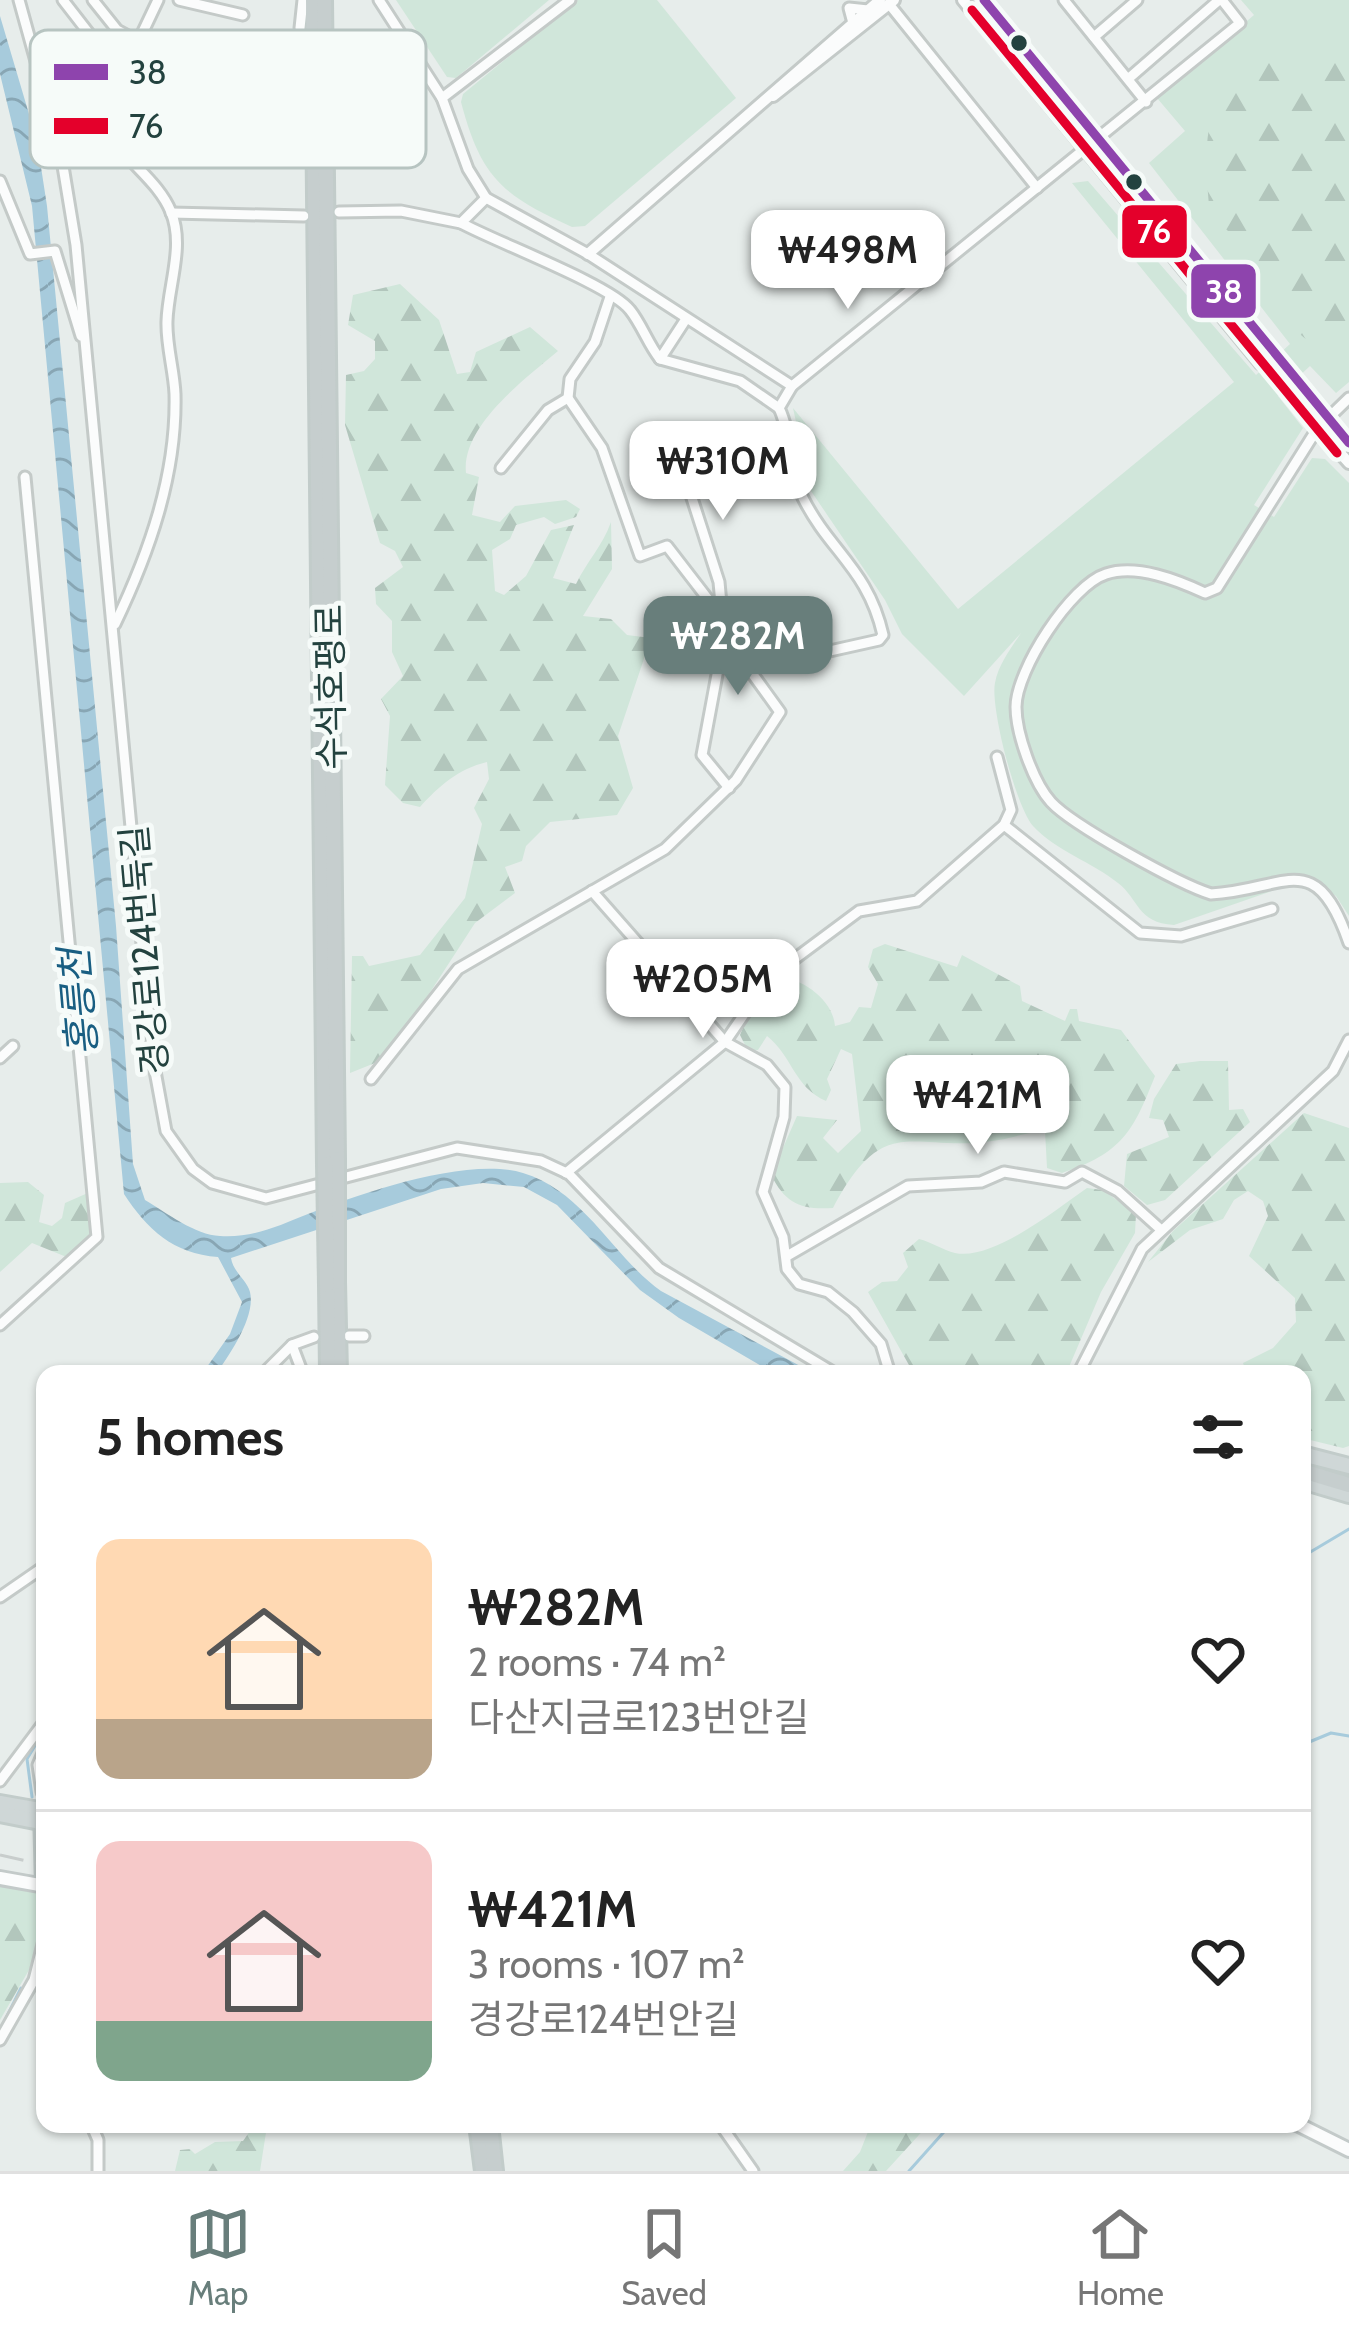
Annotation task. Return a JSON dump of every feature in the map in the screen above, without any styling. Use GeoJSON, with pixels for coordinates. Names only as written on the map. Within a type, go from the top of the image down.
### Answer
{"type":"FeatureCollection","features":[{"type":"Feature","properties":{"kind":"highway","name":"수석호평로"},"geometry":{"type":"LineString","coordinates":[[313,0],[313,30]]}},
{"type":"Feature","properties":{"kind":"highway","name":"수석호평로"},"geometry":{"type":"LineString","coordinates":[[324,0],[324,30]]}},
{"type":"Feature","properties":{"kind":"highway","name":"수석호평로"},"geometry":{"type":"LineString","coordinates":[[316,168],[331,1161]]}},
{"type":"Feature","properties":{"kind":"highway","name":"수석호평로"},"geometry":{"type":"LineString","coordinates":[[325,168],[332,1284],[328,1365]]}},
{"type":"Feature","properties":{"kind":"highway","name":"수석호평로"},"geometry":{"type":"LineString","coordinates":[[332,1284],[337,1365]]}},
{"type":"Feature","properties":{"kind":"highway"},"geometry":{"type":"LineString","coordinates":[[1311,1465],[1349,1480]]}},
{"type":"Feature","properties":{"kind":"highway"},"geometry":{"type":"LineString","coordinates":[[478,2133],[483,2171]]}},
{"type":"Feature","properties":{"kind":"highway"},"geometry":{"type":"LineString","coordinates":[[491,2133],[495,2171]]}},
{"type":"Feature","properties":{"kind":"main road"},"geometry":{"type":"LineString","coordinates":[[1311,1463],[1349,1466]]}},
{"type":"Feature","properties":{"kind":"main road"},"geometry":{"type":"LineString","coordinates":[[1311,1483],[1349,1496]]}},
{"type":"Feature","properties":{"kind":"main road"},"geometry":{"type":"LineString","coordinates":[[0,1803],[36,1814]]}},
{"type":"Feature","properties":{"kind":"main road"},"geometry":{"type":"LineString","coordinates":[[0,1814],[36,1816]]}},
{"type":"Feature","properties":{"kind":"main road"},"geometry":{"type":"LineString","coordinates":[[0,1878],[36,1885]]}},
{"type":"Feature","properties":{"kind":"main road"},"geometry":{"type":"LineString","coordinates":[[1311,2131],[1349,2150]]}},
{"type":"Feature","properties":{"kind":"street","name":"경강로124번둑길"},"geometry":{"type":"LineString","coordinates":[[19,0],[30,39]]}},
{"type":"Feature","properties":{"kind":"street"},"geometry":{"type":"LineString","coordinates":[[93,0],[117,30]]}},
{"type":"Feature","properties":{"kind":"street"},"geometry":{"type":"LineString","coordinates":[[145,30],[158,0]]}},
{"type":"Feature","properties":{"kind":"street"},"geometry":{"type":"LineString","coordinates":[[179,0],[243,15]]}},
{"type":"Feature","properties":{"kind":"street"},"geometry":{"type":"LineString","coordinates":[[300,28],[303,0]]}},
{"type":"Feature","properties":{"kind":"street"},"geometry":{"type":"LineString","coordinates":[[379,0],[398,30]]}},
{"type":"Feature","properties":{"kind":"street"},"geometry":{"type":"LineString","coordinates":[[442,98],[570,0]]}},
{"type":"Feature","properties":{"kind":"street"},"geometry":{"type":"LineString","coordinates":[[963,0],[1086,152],[1267,360],[984,0]]}},
{"type":"Feature","properties":{"kind":"street"},"geometry":{"type":"LineString","coordinates":[[1064,0],[1147,102]]}},
{"type":"Feature","properties":{"kind":"street"},"geometry":{"type":"LineString","coordinates":[[1094,37],[1137,0]]}},
{"type":"Feature","properties":{"kind":"street"},"geometry":{"type":"LineString","coordinates":[[371,1079],[458,969],[665,849],[728,788],[780,712],[749,669],[879,640],[883,635],[873,594],[805,503],[787,452],[779,408],[792,386],[1240,23],[1221,0],[1128,79]]}},
{"type":"Feature","properties":{"kind":"street"},"geometry":{"type":"LineString","coordinates":[[67,1],[88,30]]}},
{"type":"Feature","properties":{"kind":"street"},"geometry":{"type":"LineString","coordinates":[[888,1],[1037,188]]}},
{"type":"Feature","properties":{"kind":"street"},"geometry":{"type":"LineString","coordinates":[[770,97],[868,10],[888,1]]}},
{"type":"Feature","properties":{"kind":"street"},"geometry":{"type":"LineString","coordinates":[[588,254],[603,236],[888,1]]}},
{"type":"Feature","properties":{"kind":"street"},"geometry":{"type":"LineString","coordinates":[[845,4],[868,10]]}},
{"type":"Feature","properties":{"kind":"street"},"geometry":{"type":"LineString","coordinates":[[845,4],[853,23]]}},
{"type":"Feature","properties":{"kind":"street"},"geometry":{"type":"LineString","coordinates":[[426,73],[442,98],[468,169],[486,198],[588,254],[792,386]]}},
{"type":"Feature","properties":{"kind":"street","name":"경강로124번둑길"},"geometry":{"type":"LineString","coordinates":[[64,168],[88,348],[159,1104],[166,1131],[193,1169],[241,1195],[266,1198],[457,1148],[488,1148],[566,1173],[659,1268],[821,1365]]}},
{"type":"Feature","properties":{"kind":"street"},"geometry":{"type":"LineString","coordinates":[[113,626],[155,533],[175,397],[166,326],[177,230],[171,213],[134,168]]}},
{"type":"Feature","properties":{"kind":"street"},"geometry":{"type":"LineString","coordinates":[[0,181],[30,254],[55,251],[88,348]]}},
{"type":"Feature","properties":{"kind":"street"},"geometry":{"type":"LineString","coordinates":[[461,223],[486,198]]}},
{"type":"Feature","properties":{"kind":"street"},"geometry":{"type":"LineString","coordinates":[[339,212],[401,211],[461,223],[558,271],[593,282],[630,309],[660,359],[740,381],[779,408]]}},
{"type":"Feature","properties":{"kind":"street"},"geometry":{"type":"LineString","coordinates":[[171,213],[304,215]]}},
{"type":"Feature","properties":{"kind":"street"},"geometry":{"type":"LineString","coordinates":[[610,297],[595,342],[570,379],[568,398],[602,448],[640,556],[667,546],[721,616]]}},
{"type":"Feature","properties":{"kind":"street"},"geometry":{"type":"LineString","coordinates":[[660,359],[686,319]]}},
{"type":"Feature","properties":{"kind":"street"},"geometry":{"type":"LineString","coordinates":[[1295,381],[1349,463]]}},
{"type":"Feature","properties":{"kind":"street"},"geometry":{"type":"LineString","coordinates":[[1284,390],[1349,443]]}},
{"type":"Feature","properties":{"kind":"street"},"geometry":{"type":"LineString","coordinates":[[501,468],[548,410],[568,398]]}},
{"type":"Feature","properties":{"kind":"street"},"geometry":{"type":"LineString","coordinates":[[1349,398],[1322,424],[1217,588],[1204,592],[1126,571],[1088,582],[1065,608],[1023,676],[1016,704],[1042,789],[1070,816],[1211,895],[1283,878],[1309,882],[1335,905],[1349,943]]}},
{"type":"Feature","properties":{"kind":"street"},"geometry":{"type":"LineString","coordinates":[[673,440],[715,560],[720,665],[702,755],[728,788]]}},
{"type":"Feature","properties":{"kind":"street"},"geometry":{"type":"LineString","coordinates":[[0,1325],[97,1237],[25,477]]}},
{"type":"Feature","properties":{"kind":"street"},"geometry":{"type":"LineString","coordinates":[[566,1173],[725,1042],[769,978],[859,911],[917,901],[1004,826],[1011,810],[997,757]]}},
{"type":"Feature","properties":{"kind":"street"},"geometry":{"type":"LineString","coordinates":[[1004,826],[1140,933],[1181,936],[1272,910]]}},
{"type":"Feature","properties":{"kind":"street"},"geometry":{"type":"LineString","coordinates":[[592,892],[725,1042],[767,1065],[784,1087],[784,1117],[763,1192],[787,1256],[787,1269],[799,1284],[828,1292],[867,1328],[881,1344],[887,1365]]}},
{"type":"Feature","properties":{"kind":"street"},"geometry":{"type":"LineString","coordinates":[[1082,1365],[1122,1280],[1160,1228],[1333,1071],[1349,1040]]}},
{"type":"Feature","properties":{"kind":"street"},"geometry":{"type":"LineString","coordinates":[[0,1058],[14,1046]]}},
{"type":"Feature","properties":{"kind":"street"},"geometry":{"type":"LineString","coordinates":[[787,1256],[897,1190],[981,1181],[1004,1172],[1065,1182],[1082,1172],[1118,1191],[1160,1228]]}},
{"type":"Feature","properties":{"kind":"street"},"geometry":{"type":"LineString","coordinates":[[349,1336],[364,1336]]}},
{"type":"Feature","properties":{"kind":"street"},"geometry":{"type":"LineString","coordinates":[[272,1365],[292,1345],[314,1337]]}},
{"type":"Feature","properties":{"kind":"street"},"geometry":{"type":"LineString","coordinates":[[292,1345],[300,1365]]}},
{"type":"Feature","properties":{"kind":"street"},"geometry":{"type":"LineString","coordinates":[[0,1597],[36,1572]]}},
{"type":"Feature","properties":{"kind":"street"},"geometry":{"type":"LineString","coordinates":[[0,1781],[36,1733]]}},
{"type":"Feature","properties":{"kind":"street"},"geometry":{"type":"LineString","coordinates":[[0,2040],[36,1972]]}},
{"type":"Feature","properties":{"kind":"street"},"geometry":{"type":"LineString","coordinates":[[95,2133],[98,2171]]}},
{"type":"Feature","properties":{"kind":"street"},"geometry":{"type":"LineString","coordinates":[[727,2133],[753,2171]]}},
{"type":"Feature","properties":{"kind":"green space"},"geometry":{"type":"Polygon","coordinates":[[[396,0],[549,0],[456,78],[447,77],[426,45],[426,30],[416,30],[396,0]]]}},
{"type":"Feature","properties":{"kind":"green space"},"geometry":{"type":"Polygon","coordinates":[[[578,0],[657,0],[736,98],[585,226],[572,227],[528,205],[498,181],[477,149],[461,102],[463,94],[578,0]]]}},
{"type":"Feature","properties":{"kind":"green space"},"geometry":{"type":"Polygon","coordinates":[[[1241,0],[1349,0],[1349,382],[1336,393],[1310,366],[1278,396],[1303,428],[1254,505],[1274,517],[1312,458],[1325,459],[1349,483],[1349,916],[1336,896],[1309,878],[1174,925],[1153,920],[1118,883],[1033,826],[1012,779],[994,695],[999,670],[1021,633],[964,696],[902,634],[885,600],[811,491],[793,408],[958,609],[1234,382],[1072,183],[1088,181],[1256,375],[1290,344],[1149,163],[1185,131],[1157,98],[1254,15],[1241,0]]]}},
{"type":"Feature","properties":{"kind":"green space"},"geometry":{"type":"Polygon","coordinates":[[[1327,52],[1349,72],[1349,355],[1309,341],[1295,328],[1239,242],[1210,215],[1208,193],[1210,125],[1226,86],[1240,69],[1268,54],[1327,52]]]}},
{"type":"Feature","properties":{"kind":"green space"},"geometry":{"type":"Polygon","coordinates":[[[400,284],[439,320],[457,374],[470,372],[476,352],[530,327],[558,351],[484,421],[467,455],[466,473],[479,477],[472,515],[500,522],[515,506],[566,500],[580,509],[576,517],[555,524],[544,517],[516,525],[510,539],[492,550],[495,591],[504,595],[526,576],[551,530],[574,525],[553,578],[576,584],[611,522],[612,569],[583,616],[611,619],[627,635],[651,638],[618,736],[633,788],[617,815],[550,822],[526,846],[522,861],[505,867],[515,893],[475,923],[403,1034],[375,1063],[350,1073],[352,956],[363,956],[369,966],[420,955],[465,898],[482,824],[474,808],[489,779],[487,762],[467,769],[420,807],[403,803],[385,785],[390,716],[381,699],[403,676],[392,652],[392,621],[376,604],[375,588],[403,567],[395,551],[380,543],[345,425],[346,375],[364,371],[375,359],[375,341],[348,325],[353,295],[400,284]]]}},
{"type":"Feature","properties":{"kind":"green space"},"geometry":{"type":"Polygon","coordinates":[[[885,944],[957,967],[962,955],[1020,986],[1022,1001],[1065,1021],[1070,1009],[1077,1009],[1079,1021],[1121,1030],[1155,1076],[1123,1138],[1099,1157],[1062,1173],[1047,1168],[1045,1131],[969,1143],[903,1142],[869,1157],[833,1208],[812,1208],[789,1199],[771,1175],[797,1116],[837,1120],[823,1138],[838,1153],[861,1131],[852,1054],[841,1049],[827,1079],[831,1090],[826,1101],[807,1088],[767,1036],[758,1050],[748,1051],[740,1035],[751,1008],[780,976],[816,993],[829,1008],[835,1026],[850,1022],[859,1007],[871,1008],[878,984],[868,967],[873,949],[885,944]]]}},
{"type":"Feature","properties":{"kind":"green space"},"geometry":{"type":"Polygon","coordinates":[[[1228,1061],[1229,1110],[1243,1109],[1250,1122],[1165,1200],[1147,1205],[1124,1186],[1127,1154],[1169,1137],[1163,1120],[1149,1118],[1154,1099],[1176,1064],[1228,1061]]]}},
{"type":"Feature","properties":{"kind":"green space"},"geometry":{"type":"Polygon","coordinates":[[[1304,1113],[1349,1128],[1349,1446],[1311,1440],[1311,1365],[1243,1363],[1273,1348],[1296,1322],[1295,1298],[1249,1256],[1268,1216],[1263,1201],[1248,1191],[1234,1200],[1223,1219],[1190,1230],[1148,1262],[1173,1231],[1304,1113]]]}},
{"type":"Feature","properties":{"kind":"green space"},"geometry":{"type":"Polygon","coordinates":[[[28,1182],[44,1195],[39,1222],[52,1226],[62,1218],[65,1203],[90,1192],[93,1237],[69,1258],[32,1243],[0,1272],[0,1183],[28,1182]]]}},
{"type":"Feature","properties":{"kind":"green space"},"geometry":{"type":"Polygon","coordinates":[[[1087,1188],[1103,1190],[1136,1214],[1135,1233],[1101,1292],[1070,1365],[909,1365],[868,1292],[882,1282],[897,1281],[908,1267],[903,1253],[919,1239],[955,1253],[970,1253],[1023,1232],[1087,1188]]]}},
{"type":"Feature","properties":{"kind":"green space"},"geometry":{"type":"Polygon","coordinates":[[[0,1880],[36,1891],[36,1949],[0,2020],[0,1880]]]}},
{"type":"Feature","properties":{"kind":"green space"},"geometry":{"type":"Polygon","coordinates":[[[249,2133],[266,2133],[260,2171],[175,2171],[180,2150],[195,2154],[215,2142],[243,2141],[249,2133]]]}},
{"type":"Feature","properties":{"kind":"green space"},"geometry":{"type":"Polygon","coordinates":[[[867,2133],[921,2133],[886,2171],[843,2171],[860,2152],[867,2133]]]}},
{"type":"Feature","properties":{"kind":"water","name":"홍릉천"},"geometry":{"type":"Polygon","coordinates":[[[0,16],[30,117],[30,168],[41,168],[47,206],[116,926],[133,1164],[145,1200],[201,1232],[232,1236],[265,1230],[415,1179],[474,1169],[523,1173],[545,1182],[581,1209],[661,1291],[798,1365],[760,1365],[640,1290],[557,1205],[524,1187],[483,1183],[441,1189],[231,1258],[250,1292],[249,1313],[222,1365],[208,1365],[230,1334],[242,1302],[218,1257],[188,1251],[163,1238],[124,1194],[32,206],[0,74],[0,16]]]}},
{"type":"Feature","properties":{"kind":"waterway"},"geometry":{"type":"LineString","coordinates":[[1311,1552],[1349,1529]]}},
{"type":"Feature","properties":{"kind":"waterway"},"geometry":{"type":"LineString","coordinates":[[1311,1741],[1331,1733],[1349,1736]]}},
{"type":"Feature","properties":{"kind":"waterway"},"geometry":{"type":"LineString","coordinates":[[32,1797],[27,1759],[36,1744]]}},
{"type":"Feature","properties":{"kind":"waterway"},"geometry":{"type":"LineString","coordinates":[[0,2030],[21,1988]]}},
{"type":"Feature","properties":{"kind":"waterway","name":"홍릉천"},"geometry":{"type":"LineString","coordinates":[[909,2171],[943,2133]]}},
{"type":"Feature","properties":{"kind":"tunnel"},"geometry":{"type":"LineString","coordinates":[[1272,356],[1295,381]]}},
{"type":"Feature","properties":{"kind":"tunnel"},"geometry":{"type":"LineString","coordinates":[[1261,364],[1284,390]]}},
{"type":"Feature","properties":{"kind":"railway"},"geometry":{"type":"LineString","coordinates":[[0,1855],[36,1863]]}},
{"type":"Feature","properties":{"kind":"transit line","name":"38"},"geometry":{"type":"LineString","coordinates":[[984,0],[1349,443]]}},
{"type":"Feature","properties":{"kind":"transit line","name":"76"},"geometry":{"type":"LineString","coordinates":[[972,10],[1337,453]]}}]}
